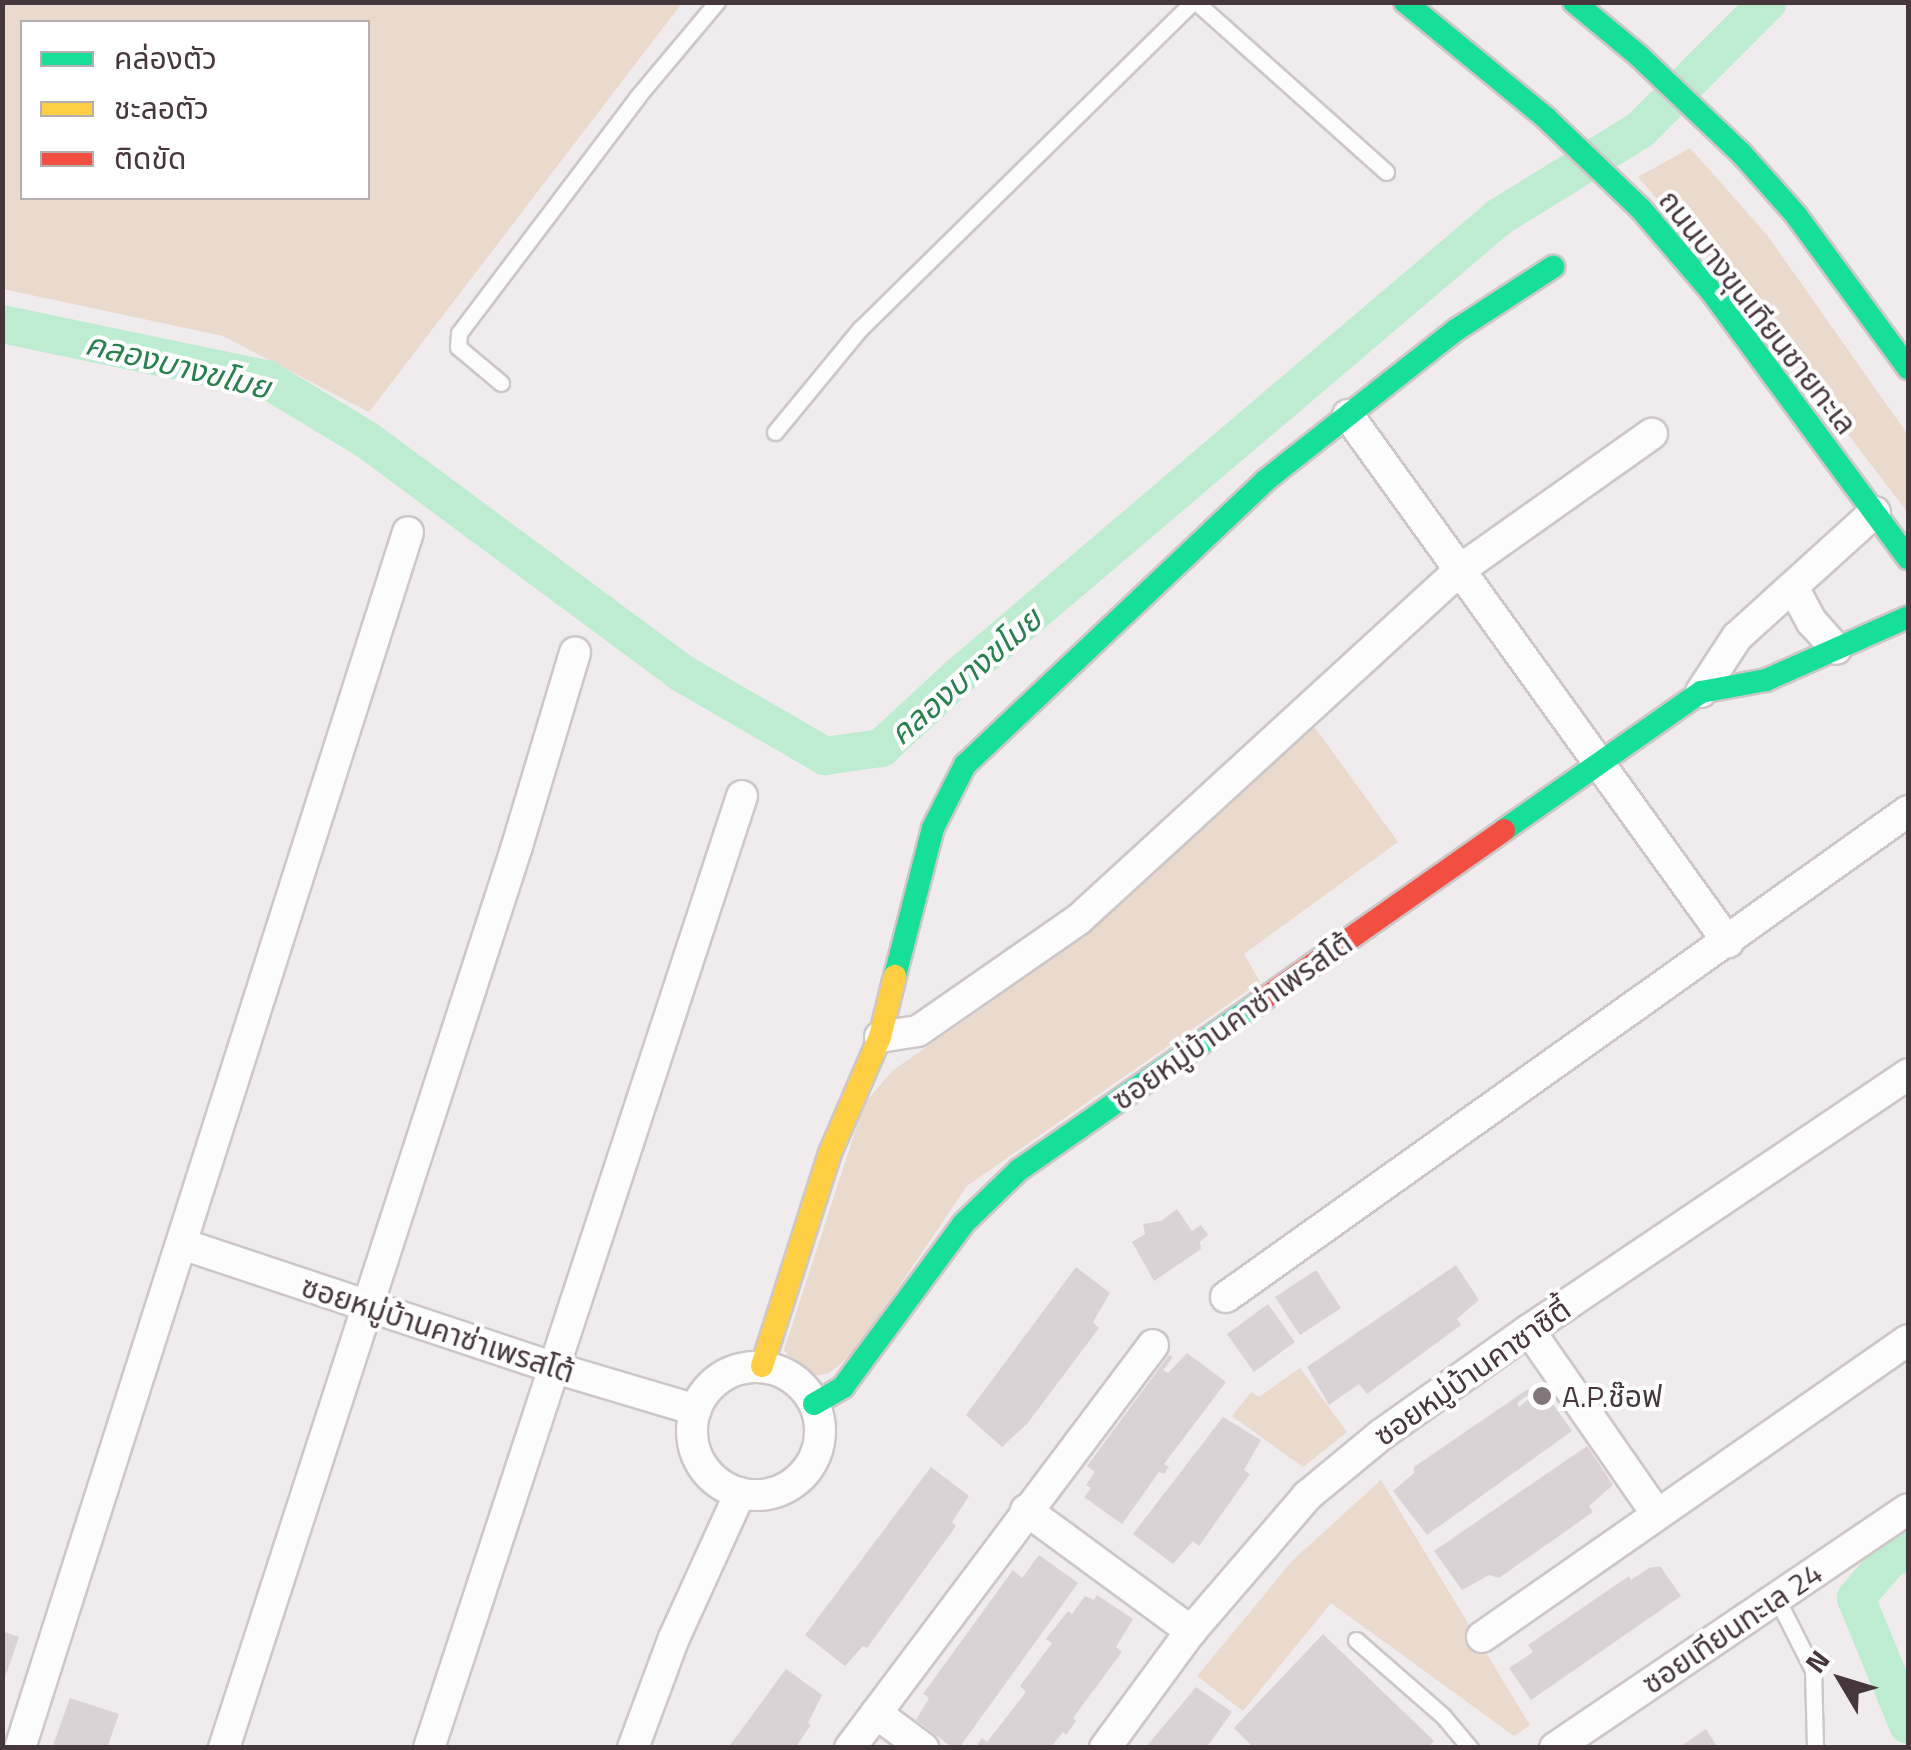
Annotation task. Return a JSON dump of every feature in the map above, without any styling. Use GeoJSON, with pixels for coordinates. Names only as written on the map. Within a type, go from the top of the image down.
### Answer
{"type":"FeatureCollection","features":[{"type":"Feature","properties":{"kind":"street","name":"ถนนบางขุนเทียนชายทะเล"},"geometry":{"type":"LineString","coordinates":[[1406,2],[1546,118],[1640,208],[1711,290],[1908,558]]}},
{"type":"Feature","properties":{"kind":"street"},"geometry":{"type":"LineString","coordinates":[[1574,2],[1639,56],[1741,153],[1796,215],[1908,368]]}},
{"type":"Feature","properties":{"kind":"street"},"geometry":{"type":"LineString","coordinates":[[762,1366],[830,1153],[880,1037],[933,828],[964,766],[1266,480],[1456,330],[1552,267]]}},
{"type":"Feature","properties":{"kind":"street"},"geometry":{"type":"LineString","coordinates":[[1348,415],[1728,942]]}},
{"type":"Feature","properties":{"kind":"street"},"geometry":{"type":"LineString","coordinates":[[880,1037],[918,1031],[1080,919],[1461,569],[1652,434]]}},
{"type":"Feature","properties":{"kind":"street","name":"ซอยหมู่บ้านคาซ่าเพรสโต้"},"geometry":{"type":"LineString","coordinates":[[814,1404],[843,1387],[963,1224],[1019,1170],[1701,692],[1737,637],[1875,512]]}},
{"type":"Feature","properties":{"kind":"street"},"geometry":{"type":"LineString","coordinates":[[20,1748],[408,532]]}},
{"type":"Feature","properties":{"kind":"street"},"geometry":{"type":"LineString","coordinates":[[1793,587],[1812,622],[1836,649]]}},
{"type":"Feature","properties":{"kind":"street","name":"ซอยหมู่บ้านคาซ่าเพรสโต้"},"geometry":{"type":"LineString","coordinates":[[1701,692],[1766,680],[1908,617]]}},
{"type":"Feature","properties":{"kind":"street"},"geometry":{"type":"LineString","coordinates":[[224,1748],[576,653]]}},
{"type":"Feature","properties":{"kind":"street"},"geometry":{"type":"LineString","coordinates":[[429,1748],[742,796]]}},
{"type":"Feature","properties":{"kind":"street"},"geometry":{"type":"LineString","coordinates":[[1226,1297],[1908,811]]}},
{"type":"Feature","properties":{"kind":"street","name":"ซอยหมู่บ้านคาซาซิตี้"},"geometry":{"type":"LineString","coordinates":[[1105,1748],[1191,1632],[1307,1496],[1382,1434],[1528,1330],[1907,1078]]}},
{"type":"Feature","properties":{"kind":"street","name":"ซอยหมู่บ้านคาซ่าเพรสโต้"},"geometry":{"type":"LineString","coordinates":[[182,1244],[364,1306],[696,1410]]}},
{"type":"Feature","properties":{"kind":"street"},"geometry":{"type":"LineString","coordinates":[[1528,1330],[1657,1514]]}},
{"type":"Feature","properties":{"kind":"street"},"geometry":{"type":"LineString","coordinates":[[1482,1637],[1908,1340]]}},
{"type":"Feature","properties":{"kind":"street"},"geometry":{"type":"LineString","coordinates":[[850,1748],[1153,1345]]}},
{"type":"Feature","properties":{"kind":"street"},"geometry":{"type":"LineString","coordinates":[[762,1366],[783,1372],[800,1383],[814,1404],[820,1442],[813,1462],[782,1490],[740,1493],[720,1485],[705,1470],[692,1431],[696,1410],[706,1392],[722,1377],[741,1368],[762,1366]]}},
{"type":"Feature","properties":{"kind":"street"},"geometry":{"type":"LineString","coordinates":[[634,1748],[674,1638],[740,1493]]}},
{"type":"Feature","properties":{"kind":"street","name":"ซอยเทียนทะเล 24"},"geometry":{"type":"LineString","coordinates":[[1555,1748],[1908,1509]]}},
{"type":"Feature","properties":{"kind":"street"},"geometry":{"type":"LineString","coordinates":[[1026,1510],[1191,1632]]}},
{"type":"Feature","properties":{"kind":"street"},"geometry":{"type":"LineString","coordinates":[[876,1713],[923,1748]]}},
{"type":"Feature","properties":{"kind":"lane"},"geometry":{"type":"LineString","coordinates":[[501,383],[458,347],[459,333],[638,96],[717,2]]}},
{"type":"Feature","properties":{"kind":"lane"},"geometry":{"type":"LineString","coordinates":[[774,432],[860,330],[1194,2],[1386,172]]}},
{"type":"Feature","properties":{"kind":"lane"},"geometry":{"type":"LineString","coordinates":[[1776,1599],[1813,1670],[1815,1748]]}},
{"type":"Feature","properties":{"kind":"lane"},"geometry":{"type":"LineString","coordinates":[[1356,1640],[1442,1716],[1470,1748]]}},
{"type":"Feature","properties":{"kind":"shaded area"},"geometry":{"type":"Polygon","coordinates":[[[3,2],[682,2],[369,412],[223,336],[3,289],[3,2]]]}},
{"type":"Feature","properties":{"kind":"shaded area"},"geometry":{"type":"Polygon","coordinates":[[[1690,148],[1767,235],[1908,435],[1908,513],[1749,305],[1638,177],[1690,148]]]}},
{"type":"Feature","properties":{"kind":"shaded area"},"geometry":{"type":"Polygon","coordinates":[[[1313,725],[1398,842],[1244,954],[1260,982],[967,1186],[854,1353],[829,1373],[814,1376],[794,1364],[784,1350],[864,1104],[892,1071],[990,1003],[1140,883],[1313,725]]]}},
{"type":"Feature","properties":{"kind":"shaded area"},"geometry":{"type":"Polygon","coordinates":[[[1300,1368],[1347,1432],[1303,1467],[1232,1416],[1251,1392],[1259,1397],[1300,1368]]]}},
{"type":"Feature","properties":{"kind":"shaded area"},"geometry":{"type":"Polygon","coordinates":[[[1381,1480],[1530,1725],[1514,1736],[1331,1603],[1243,1711],[1197,1676],[1293,1560],[1381,1480]]]}},
{"type":"Feature","properties":{"kind":"building"},"geometry":{"type":"Polygon","coordinates":[[[1177,1209],[1192,1231],[1201,1225],[1208,1235],[1200,1242],[1201,1249],[1154,1281],[1132,1242],[1145,1234],[1143,1224],[1161,1221],[1177,1209]]]}},
{"type":"Feature","properties":{"kind":"building"},"geometry":{"type":"Polygon","coordinates":[[[1456,1265],[1479,1300],[1457,1319],[1461,1325],[1367,1394],[1359,1384],[1329,1405],[1307,1367],[1456,1265]]]}},
{"type":"Feature","properties":{"kind":"building"},"geometry":{"type":"Polygon","coordinates":[[[1076,1267],[1110,1293],[1093,1322],[1099,1328],[1027,1424],[1002,1447],[966,1415],[1076,1267]]]}},
{"type":"Feature","properties":{"kind":"building"},"geometry":{"type":"Polygon","coordinates":[[[1316,1270],[1341,1308],[1300,1335],[1275,1297],[1316,1270]]]}},
{"type":"Feature","properties":{"kind":"building"},"geometry":{"type":"Polygon","coordinates":[[[1268,1304],[1295,1342],[1254,1372],[1227,1334],[1268,1304]]]}},
{"type":"Feature","properties":{"kind":"building"},"geometry":{"type":"Polygon","coordinates":[[[1187,1353],[1226,1382],[1164,1464],[1169,1467],[1164,1474],[1159,1472],[1122,1524],[1084,1497],[1091,1488],[1086,1485],[1095,1472],[1087,1466],[1169,1355],[1173,1357],[1163,1370],[1168,1373],[1187,1353]]]}},
{"type":"Feature","properties":{"kind":"building"},"geometry":{"type":"Polygon","coordinates":[[[1528,1389],[1531,1393],[1517,1403],[1519,1407],[1531,1397],[1546,1394],[1572,1431],[1427,1535],[1393,1491],[1414,1473],[1414,1467],[1528,1389]]]}},
{"type":"Feature","properties":{"kind":"building"},"geometry":{"type":"Polygon","coordinates":[[[1223,1417],[1261,1440],[1244,1470],[1250,1474],[1199,1546],[1193,1541],[1173,1564],[1133,1534],[1223,1417]]]}},
{"type":"Feature","properties":{"kind":"building"},"geometry":{"type":"Polygon","coordinates":[[[1587,1446],[1613,1485],[1589,1506],[1593,1512],[1499,1578],[1489,1575],[1462,1590],[1434,1551],[1587,1446]]]}},
{"type":"Feature","properties":{"kind":"building"},"geometry":{"type":"Polygon","coordinates":[[[931,1467],[969,1496],[952,1522],[956,1526],[867,1648],[863,1646],[845,1666],[805,1635],[931,1467]]]}},
{"type":"Feature","properties":{"kind":"building"},"geometry":{"type":"Polygon","coordinates":[[[1039,1555],[1078,1583],[959,1748],[953,1748],[916,1720],[929,1698],[923,1694],[1013,1570],[1022,1578],[1039,1555]]]}},
{"type":"Feature","properties":{"kind":"building"},"geometry":{"type":"Polygon","coordinates":[[[1660,1566],[1681,1596],[1531,1700],[1509,1668],[1533,1652],[1528,1645],[1629,1576],[1631,1580],[1660,1566]]]}},
{"type":"Feature","properties":{"kind":"building"},"geometry":{"type":"Polygon","coordinates":[[[1097,1595],[1133,1619],[1116,1647],[1122,1652],[1073,1718],[1076,1721],[1066,1735],[1063,1732],[1050,1748],[975,1748],[982,1738],[987,1742],[1026,1692],[1020,1686],[1052,1643],[1046,1639],[1068,1611],[1072,1614],[1085,1596],[1094,1600],[1097,1595]]]}},
{"type":"Feature","properties":{"kind":"building"},"geometry":{"type":"Polygon","coordinates":[[[2,1631],[19,1637],[3,1683],[2,1683],[2,1631]]]}},
{"type":"Feature","properties":{"kind":"building"},"geometry":{"type":"Polygon","coordinates":[[[1323,1634],[1434,1741],[1428,1748],[1254,1748],[1234,1728],[1323,1634]]]}},
{"type":"Feature","properties":{"kind":"building"},"geometry":{"type":"Polygon","coordinates":[[[786,1669],[822,1695],[808,1723],[811,1725],[795,1748],[728,1748],[786,1669]]]}},
{"type":"Feature","properties":{"kind":"building"},"geometry":{"type":"Polygon","coordinates":[[[1196,1687],[1232,1712],[1206,1748],[1145,1748],[1196,1687]]]}},
{"type":"Feature","properties":{"kind":"building"},"geometry":{"type":"Polygon","coordinates":[[[70,1698],[119,1714],[107,1748],[52,1748],[70,1698]]]}},
{"type":"Feature","properties":{"kind":"building"},"geometry":{"type":"Polygon","coordinates":[[[1706,1729],[1718,1748],[1678,1748],[1706,1729]]]}},
{"type":"Feature","properties":{"kind":"waterway","name":"คลองบางขโมย"},"geometry":{"type":"LineString","coordinates":[[2,324],[266,379],[367,440],[680,672],[825,756],[881,748],[959,676],[1499,217],[1640,130],[1768,2]]}},
{"type":"Feature","properties":{"kind":"waterway"},"geometry":{"type":"LineString","coordinates":[[1908,1548],[1888,1561],[1856,1598],[1908,1725]]}},
{"type":"Feature","properties":{"kind":"traffic: fast"},"geometry":{"type":"LineString","coordinates":[[1405,2],[1546,118],[1640,208],[1711,291],[1908,558]]}},
{"type":"Feature","properties":{"kind":"traffic: fast"},"geometry":{"type":"LineString","coordinates":[[1574,2],[1639,56],[1741,153],[1796,215],[1908,368]]}},
{"type":"Feature","properties":{"kind":"traffic: fast"},"geometry":{"type":"LineString","coordinates":[[895,976],[933,828],[965,765],[1266,480],[1456,330],[1553,267]]}},
{"type":"Feature","properties":{"kind":"traffic: fast"},"geometry":{"type":"LineString","coordinates":[[1504,830],[1701,692],[1766,680],[1908,617]]}},
{"type":"Feature","properties":{"kind":"traffic: fast"},"geometry":{"type":"LineString","coordinates":[[814,1404],[843,1387],[963,1224],[1019,1170],[1261,1001]]}},
{"type":"Feature","properties":{"kind":"traffic: slow"},"geometry":{"type":"LineString","coordinates":[[762,1366],[830,1153],[880,1037],[895,976]]}},
{"type":"Feature","properties":{"kind":"traffic: jam"},"geometry":{"type":"LineString","coordinates":[[1261,1001],[1504,830]]}},
{"type":"Feature","properties":{"kind":"place","name":"A.P.ช๊อฟ"},"geometry":{"type":"Point","coordinates":[1542,1396]}}]}
